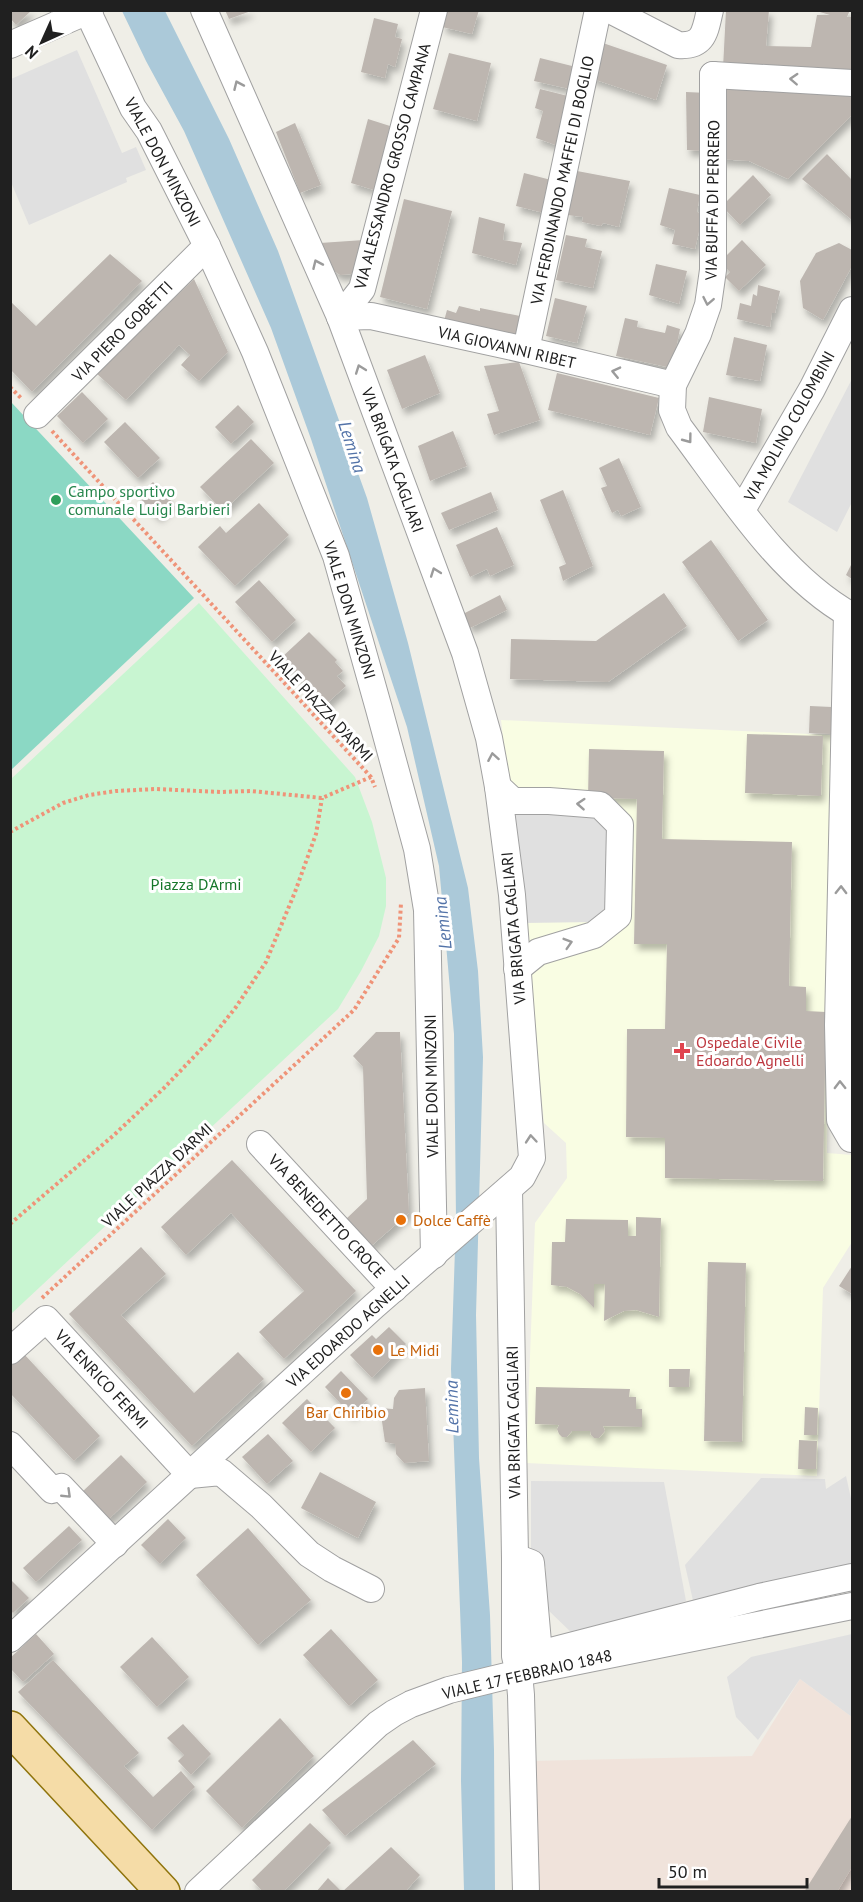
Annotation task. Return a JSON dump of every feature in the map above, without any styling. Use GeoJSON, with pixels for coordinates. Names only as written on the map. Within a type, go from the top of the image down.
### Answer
{"type":"FeatureCollection","features":[{"type":"Feature","properties":{"kind":"main road"},"geometry":{"type":"LineString","coordinates":[[10,1728],[163,1892]]}},
{"type":"Feature","properties":{"kind":"street","name":"VIA BRIGATA CAGLIARI"},"geometry":{"type":"LineString","coordinates":[[204,10],[340,317],[465,653],[489,738],[498,787],[512,895],[532,1158],[522,1177],[508,1189],[515,1558],[515,1656],[510,1675],[522,1718],[526,1892]]}},
{"type":"Feature","properties":{"kind":"street","name":"VIA ALESSANDRO GROSSO CAMPANA"},"geometry":{"type":"LineString","coordinates":[[340,317],[362,289],[434,10]]}},
{"type":"Feature","properties":{"kind":"street","name":"VIA FERDINANDO MAFFEI DI BOGLIO"},"geometry":{"type":"LineString","coordinates":[[526,350],[598,10]]}},
{"type":"Feature","properties":{"kind":"street"},"geometry":{"type":"LineString","coordinates":[[610,10],[678,45],[694,45],[700,40],[706,29],[710,10]]}},
{"type":"Feature","properties":{"kind":"street"},"geometry":{"type":"LineString","coordinates":[[10,45],[88,11]]}},
{"type":"Feature","properties":{"kind":"street","name":"VIALE DON MINZONI"},"geometry":{"type":"LineString","coordinates":[[88,11],[133,108],[149,131],[207,246],[255,352],[336,556],[417,849],[427,910],[442,1248]]}},
{"type":"Feature","properties":{"kind":"street"},"geometry":{"type":"LineString","coordinates":[[694,45],[713,75],[852,83]]}},
{"type":"Feature","properties":{"kind":"street","name":"VIA BUFFA DI PERRERO"},"geometry":{"type":"LineString","coordinates":[[713,75],[712,270],[708,305],[698,334],[673,385],[672,410],[679,427],[763,539],[785,563],[819,593],[850,614]]}},
{"type":"Feature","properties":{"kind":"street","name":"VIA PIERO GOBETTI"},"geometry":{"type":"LineString","coordinates":[[37,415],[207,246]]}},
{"type":"Feature","properties":{"kind":"street","name":"VIA MOLINO COLOMBINI"},"geometry":{"type":"LineString","coordinates":[[742,510],[812,389],[852,310]]}},
{"type":"Feature","properties":{"kind":"street","name":"VIA GIOVANNI RIBET"},"geometry":{"type":"LineString","coordinates":[[340,317],[371,316],[673,385]]}},
{"type":"Feature","properties":{"kind":"street"},"geometry":{"type":"LineString","coordinates":[[850,614],[838,1025],[840,1120],[852,1139]]}},
{"type":"Feature","properties":{"kind":"street"},"geometry":{"type":"LineString","coordinates":[[498,787],[513,801],[600,805],[620,825],[618,916],[594,935],[538,952],[518,969]]}},
{"type":"Feature","properties":{"kind":"street","name":"VIA BENEDETTO CROCE"},"geometry":{"type":"LineString","coordinates":[[260,1144],[394,1289]]}},
{"type":"Feature","properties":{"kind":"street","name":"VIA EDOARDO AGNELLI"},"geometry":{"type":"LineString","coordinates":[[10,1639],[394,1289],[508,1189]]}},
{"type":"Feature","properties":{"kind":"street","name":"VIA ENRICO FERMI"},"geometry":{"type":"LineString","coordinates":[[10,1351],[41,1310],[190,1475]]}},
{"type":"Feature","properties":{"kind":"street"},"geometry":{"type":"LineString","coordinates":[[10,1445],[52,1490],[61,1487],[115,1544]]}},
{"type":"Feature","properties":{"kind":"street"},"geometry":{"type":"LineString","coordinates":[[190,1475],[221,1472],[261,1506],[309,1554],[371,1589]]}},
{"type":"Feature","properties":{"kind":"street"},"geometry":{"type":"LineString","coordinates":[[515,1558],[531,1563],[539,1654],[759,1597],[852,1577]]}},
{"type":"Feature","properties":{"kind":"street","name":"VIALE 17 FEBBRAIO 1848"},"geometry":{"type":"LineString","coordinates":[[198,1892],[378,1724],[403,1708],[449,1690],[510,1675],[852,1606]]}},
{"type":"Feature","properties":{"kind":"path","name":"VIALE PIAZZA D'ARMI"},"geometry":{"type":"LineString","coordinates":[[10,387],[371,777],[377,791]]}},
{"type":"Feature","properties":{"kind":"path"},"geometry":{"type":"LineString","coordinates":[[10,832],[63,803],[89,795],[156,789],[251,791],[322,798],[371,777]]}},
{"type":"Feature","properties":{"kind":"path"},"geometry":{"type":"LineString","coordinates":[[10,1224],[114,1135],[164,1088],[209,1041],[236,1007],[266,962],[295,892],[316,834],[322,798]]}},
{"type":"Feature","properties":{"kind":"path","name":"VIALE PIAZZA D'ARMI"},"geometry":{"type":"LineString","coordinates":[[41,1310],[354,1010],[399,938],[402,903]]}},
{"type":"Feature","properties":{"kind":"shaded area"},"geometry":{"type":"Polygon","coordinates":[[[77,50],[122,153],[136,147],[146,170],[126,178],[127,182],[29,225],[11,182],[11,79],[77,50]]]}},
{"type":"Feature","properties":{"kind":"shaded area"},"geometry":{"type":"Polygon","coordinates":[[[852,379],[852,502],[837,532],[788,502],[852,379]]]}},
{"type":"Feature","properties":{"kind":"shaded area","name":"Ospedale Civile Edoardo Agnelli"},"geometry":{"type":"Polygon","coordinates":[[[501,720],[831,735],[827,1153],[852,1155],[852,1242],[823,1288],[817,1476],[526,1463],[535,1223],[567,1178],[566,1143],[544,1123],[501,720]]]}},
{"type":"Feature","properties":{"kind":"shaded area"},"geometry":{"type":"Polygon","coordinates":[[[511,807],[595,813],[613,830],[609,903],[594,922],[525,923],[511,807]]]}},
{"type":"Feature","properties":{"kind":"shaded area"},"geometry":{"type":"Polygon","coordinates":[[[846,1476],[852,1503],[852,1567],[694,1605],[685,1565],[761,1478],[825,1479],[826,1489],[846,1476]]]}},
{"type":"Feature","properties":{"kind":"shaded area"},"geometry":{"type":"Polygon","coordinates":[[[531,1481],[664,1482],[686,1601],[664,1608],[654,1616],[573,1634],[546,1608],[546,1567],[531,1551],[531,1481]]]}},
{"type":"Feature","properties":{"kind":"shaded area"},"geometry":{"type":"Polygon","coordinates":[[[852,1634],[852,1717],[800,1679],[758,1740],[736,1717],[727,1677],[751,1657],[852,1634]]]}},
{"type":"Feature","properties":{"kind":"shaded area"},"geometry":{"type":"Polygon","coordinates":[[[800,1679],[852,1717],[852,1891],[533,1891],[531,1761],[752,1756],[800,1679]]]}},
{"type":"Feature","properties":{"kind":"green space","name":"Campo sportivo comunale Luigi Barbieri"},"geometry":{"type":"Polygon","coordinates":[[[11,402],[194,598],[11,770],[11,402]]]}},
{"type":"Feature","properties":{"kind":"green space","name":"Piazza D'Armi"},"geometry":{"type":"Polygon","coordinates":[[[199,603],[355,777],[372,822],[386,878],[386,906],[379,936],[338,1009],[11,1314],[11,779],[199,603]]]}},
{"type":"Feature","properties":{"kind":"water"},"geometry":{"type":"Polygon","coordinates":[[[122,11],[165,11],[229,139],[278,251],[367,498],[408,643],[468,888],[478,971],[483,1057],[476,1315],[479,1458],[490,1615],[495,1891],[464,1891],[461,1781],[462,1662],[451,1369],[456,1219],[454,1034],[439,866],[407,727],[311,439],[271,328],[184,131],[122,11]]]}},
{"type":"Feature","properties":{"kind":"building"},"geometry":{"type":"Polygon","coordinates":[[[10,10],[32,10],[16,25],[10,18],[10,10]]]}},
{"type":"Feature","properties":{"kind":"building"},"geometry":{"type":"Polygon","coordinates":[[[225,10],[251,10],[251,11],[229,19],[225,10]]]}},
{"type":"Feature","properties":{"kind":"building"},"geometry":{"type":"Polygon","coordinates":[[[445,10],[479,10],[472,34],[442,27],[445,10]]]}},
{"type":"Feature","properties":{"kind":"building"},"geometry":{"type":"Polygon","coordinates":[[[726,10],[769,10],[766,46],[811,47],[817,15],[830,15],[813,10],[850,10],[847,17],[852,17],[852,76],[723,68],[726,10]]]}},
{"type":"Feature","properties":{"kind":"building"},"geometry":{"type":"Polygon","coordinates":[[[374,18],[398,24],[395,37],[402,39],[395,67],[388,64],[385,78],[361,72],[374,18]]]}},
{"type":"Feature","properties":{"kind":"building"},"geometry":{"type":"Polygon","coordinates":[[[600,42],[667,65],[656,100],[590,78],[600,42]]]}},
{"type":"Feature","properties":{"kind":"building"},"geometry":{"type":"Polygon","coordinates":[[[449,53],[491,63],[477,121],[433,109],[449,53]]]}},
{"type":"Feature","properties":{"kind":"building"},"geometry":{"type":"Polygon","coordinates":[[[540,58],[580,68],[574,90],[534,81],[540,58]]]}},
{"type":"Feature","properties":{"kind":"building"},"geometry":{"type":"Polygon","coordinates":[[[722,81],[852,95],[852,115],[788,179],[749,161],[718,159],[722,81]]]}},
{"type":"Feature","properties":{"kind":"building"},"geometry":{"type":"Polygon","coordinates":[[[540,89],[572,97],[561,147],[536,138],[543,111],[535,108],[540,89]]]}},
{"type":"Feature","properties":{"kind":"building"},"geometry":{"type":"Polygon","coordinates":[[[686,92],[708,93],[707,151],[687,150],[686,92]]]}},
{"type":"Feature","properties":{"kind":"building"},"geometry":{"type":"Polygon","coordinates":[[[368,119],[390,126],[374,190],[351,183],[368,119]]]}},
{"type":"Feature","properties":{"kind":"building"},"geometry":{"type":"Polygon","coordinates":[[[295,123],[321,185],[300,193],[276,132],[295,123]]]}},
{"type":"Feature","properties":{"kind":"building"},"geometry":{"type":"Polygon","coordinates":[[[827,154],[852,180],[852,220],[802,179],[827,154]]]}},
{"type":"Feature","properties":{"kind":"building"},"geometry":{"type":"Polygon","coordinates":[[[577,171],[630,181],[619,227],[603,223],[601,226],[582,222],[583,217],[567,215],[577,171]]]}},
{"type":"Feature","properties":{"kind":"building"},"geometry":{"type":"Polygon","coordinates":[[[524,173],[555,181],[548,214],[516,206],[524,173]]]}},
{"type":"Feature","properties":{"kind":"building"},"geometry":{"type":"Polygon","coordinates":[[[753,175],[771,195],[740,225],[722,206],[753,175]]]}},
{"type":"Feature","properties":{"kind":"building"},"geometry":{"type":"Polygon","coordinates":[[[669,188],[700,195],[697,212],[703,214],[695,249],[672,244],[675,230],[660,225],[669,188]]]}},
{"type":"Feature","properties":{"kind":"building"},"geometry":{"type":"Polygon","coordinates":[[[404,199],[452,211],[427,309],[380,297],[404,199]]]}},
{"type":"Feature","properties":{"kind":"building"},"geometry":{"type":"Polygon","coordinates":[[[479,217],[505,224],[503,240],[522,243],[516,265],[472,253],[479,217]]]}},
{"type":"Feature","properties":{"kind":"building"},"geometry":{"type":"Polygon","coordinates":[[[566,235],[587,239],[585,247],[602,251],[593,288],[556,280],[566,235]]]}},
{"type":"Feature","properties":{"kind":"building"},"geometry":{"type":"Polygon","coordinates":[[[364,240],[360,263],[351,274],[340,275],[331,269],[320,243],[364,240]]]}},
{"type":"Feature","properties":{"kind":"building"},"geometry":{"type":"Polygon","coordinates":[[[742,240],[766,265],[739,291],[725,277],[730,272],[720,262],[742,240]]]}},
{"type":"Feature","properties":{"kind":"building"},"geometry":{"type":"Polygon","coordinates":[[[839,243],[852,250],[852,266],[823,320],[803,308],[800,281],[816,253],[839,243]]]}},
{"type":"Feature","properties":{"kind":"building"},"geometry":{"type":"Polygon","coordinates":[[[110,254],[142,281],[32,392],[10,369],[10,301],[36,326],[110,254]]]}},
{"type":"Feature","properties":{"kind":"building"},"geometry":{"type":"Polygon","coordinates":[[[656,264],[687,271],[679,304],[649,295],[656,264]]]}},
{"type":"Feature","properties":{"kind":"building"},"geometry":{"type":"Polygon","coordinates":[[[194,279],[228,352],[199,381],[181,365],[190,355],[179,345],[126,400],[96,373],[194,279]]]}},
{"type":"Feature","properties":{"kind":"building"},"geometry":{"type":"Polygon","coordinates":[[[758,285],[780,291],[775,313],[772,313],[770,327],[737,319],[740,303],[751,306],[753,294],[757,296],[758,285]]]}},
{"type":"Feature","properties":{"kind":"building"},"geometry":{"type":"Polygon","coordinates":[[[555,298],[587,306],[577,343],[546,336],[555,298]]]}},
{"type":"Feature","properties":{"kind":"building"},"geometry":{"type":"Polygon","coordinates":[[[459,306],[525,317],[521,341],[444,321],[447,310],[456,313],[459,306]]]}},
{"type":"Feature","properties":{"kind":"building"},"geometry":{"type":"Polygon","coordinates":[[[625,318],[638,321],[637,327],[665,333],[667,325],[680,329],[672,368],[616,356],[625,318]]]}},
{"type":"Feature","properties":{"kind":"building"},"geometry":{"type":"Polygon","coordinates":[[[734,337],[767,345],[760,381],[726,375],[734,337]]]}},
{"type":"Feature","properties":{"kind":"building"},"geometry":{"type":"Polygon","coordinates":[[[425,355],[440,393],[402,409],[387,370],[425,355]]]}},
{"type":"Feature","properties":{"kind":"building"},"geometry":{"type":"Polygon","coordinates":[[[519,362],[540,420],[494,435],[487,414],[499,411],[484,366],[519,362]]]}},
{"type":"Feature","properties":{"kind":"building"},"geometry":{"type":"Polygon","coordinates":[[[557,373],[659,398],[650,435],[548,410],[557,373]]]}},
{"type":"Feature","properties":{"kind":"building"},"geometry":{"type":"Polygon","coordinates":[[[82,392],[108,419],[83,443],[57,416],[82,392]]]}},
{"type":"Feature","properties":{"kind":"building"},"geometry":{"type":"Polygon","coordinates":[[[709,397],[762,409],[756,443],[703,432],[709,397]]]}},
{"type":"Feature","properties":{"kind":"building"},"geometry":{"type":"Polygon","coordinates":[[[238,405],[254,422],[231,444],[215,427],[238,405]]]}},
{"type":"Feature","properties":{"kind":"building"},"geometry":{"type":"Polygon","coordinates":[[[125,422],[160,458],[138,478],[104,442],[125,422]]]}},
{"type":"Feature","properties":{"kind":"building"},"geometry":{"type":"Polygon","coordinates":[[[453,431],[467,466],[430,481],[418,446],[453,431]]]}},
{"type":"Feature","properties":{"kind":"building"},"geometry":{"type":"Polygon","coordinates":[[[251,439],[274,463],[223,511],[200,487],[251,439]]]}},
{"type":"Feature","properties":{"kind":"building"},"geometry":{"type":"Polygon","coordinates":[[[619,458],[641,507],[621,516],[618,510],[612,513],[601,488],[607,486],[599,468],[619,458]]]}},
{"type":"Feature","properties":{"kind":"building"},"geometry":{"type":"Polygon","coordinates":[[[153,482],[173,503],[158,517],[138,496],[153,482]]]}},
{"type":"Feature","properties":{"kind":"building"},"geometry":{"type":"Polygon","coordinates":[[[563,490],[593,566],[563,581],[559,567],[566,564],[540,500],[563,490]]]}},
{"type":"Feature","properties":{"kind":"building"},"geometry":{"type":"Polygon","coordinates":[[[491,492],[498,510],[449,530],[441,513],[491,492]]]}},
{"type":"Feature","properties":{"kind":"building"},"geometry":{"type":"Polygon","coordinates":[[[259,503],[289,535],[235,586],[198,547],[220,526],[226,533],[259,503]]]}},
{"type":"Feature","properties":{"kind":"building"},"geometry":{"type":"Polygon","coordinates":[[[497,527],[514,565],[490,576],[487,569],[470,577],[456,545],[497,527]]]}},
{"type":"Feature","properties":{"kind":"building"},"geometry":{"type":"Polygon","coordinates":[[[711,540],[768,620],[738,641],[682,562],[711,540]]]}},
{"type":"Feature","properties":{"kind":"building"},"geometry":{"type":"Polygon","coordinates":[[[852,563],[852,579],[846,575],[852,563]]]}},
{"type":"Feature","properties":{"kind":"building"},"geometry":{"type":"Polygon","coordinates":[[[259,580],[296,620],[272,642],[235,602],[259,580]]]}},
{"type":"Feature","properties":{"kind":"building"},"geometry":{"type":"Polygon","coordinates":[[[664,593],[687,626],[608,682],[510,679],[511,639],[596,641],[664,593]]]}},
{"type":"Feature","properties":{"kind":"building"},"geometry":{"type":"Polygon","coordinates":[[[500,595],[507,610],[470,628],[463,614],[500,595]]]}},
{"type":"Feature","properties":{"kind":"building"},"geometry":{"type":"Polygon","coordinates":[[[309,632],[337,660],[335,662],[343,671],[337,676],[346,686],[325,705],[281,658],[309,632]]]}},
{"type":"Feature","properties":{"kind":"building"},"geometry":{"type":"Polygon","coordinates":[[[810,706],[832,707],[831,734],[809,733],[810,706]]]}},
{"type":"Feature","properties":{"kind":"building"},"geometry":{"type":"Polygon","coordinates":[[[747,734],[823,736],[821,796],[745,793],[747,734]]]}},
{"type":"Feature","properties":{"kind":"building"},"geometry":{"type":"Polygon","coordinates":[[[589,749],[664,751],[662,839],[792,842],[789,986],[806,987],[806,1011],[826,1012],[823,1181],[665,1178],[665,1138],[626,1137],[627,1029],[665,1029],[667,944],[634,944],[637,799],[588,798],[589,749]]]}},
{"type":"Feature","properties":{"kind":"building"},"geometry":{"type":"Polygon","coordinates":[[[376,1032],[400,1032],[409,1213],[370,1247],[345,1220],[367,1199],[363,1067],[353,1056],[376,1032]]]}},
{"type":"Feature","properties":{"kind":"building"},"geometry":{"type":"Polygon","coordinates":[[[232,1160],[356,1291],[284,1359],[259,1332],[304,1291],[231,1213],[186,1255],[161,1227],[232,1160]]]}},
{"type":"Feature","properties":{"kind":"building"},"geometry":{"type":"Polygon","coordinates":[[[636,1217],[661,1218],[659,1317],[636,1310],[624,1311],[604,1321],[605,1284],[594,1284],[594,1308],[580,1294],[567,1287],[551,1285],[552,1242],[565,1242],[566,1219],[628,1220],[628,1236],[636,1236],[636,1217]]]}},
{"type":"Feature","properties":{"kind":"building"},"geometry":{"type":"Polygon","coordinates":[[[141,1247],[166,1274],[121,1315],[194,1393],[238,1352],[264,1379],[192,1446],[69,1314],[141,1247]]]}},
{"type":"Feature","properties":{"kind":"building"},"geometry":{"type":"Polygon","coordinates":[[[708,1262],[746,1263],[742,1442],[704,1441],[708,1262]]]}},
{"type":"Feature","properties":{"kind":"building"},"geometry":{"type":"Polygon","coordinates":[[[852,1266],[852,1294],[839,1286],[852,1266]]]}},
{"type":"Feature","properties":{"kind":"building","name":"Le Midi"},"geometry":{"type":"Polygon","coordinates":[[[389,1327],[406,1344],[372,1378],[350,1355],[372,1335],[376,1339],[389,1327]]]}},
{"type":"Feature","properties":{"kind":"building"},"geometry":{"type":"Polygon","coordinates":[[[24,1354],[100,1436],[74,1461],[10,1393],[10,1367],[24,1354]]]}},
{"type":"Feature","properties":{"kind":"building"},"geometry":{"type":"Polygon","coordinates":[[[669,1369],[690,1369],[689,1387],[669,1387],[669,1369]]]}},
{"type":"Feature","properties":{"kind":"building","name":"Bar Chiribio"},"geometry":{"type":"Polygon","coordinates":[[[341,1371],[368,1399],[351,1415],[325,1387],[341,1371]]]}},
{"type":"Feature","properties":{"kind":"building"},"geometry":{"type":"Polygon","coordinates":[[[536,1387],[630,1389],[629,1397],[636,1397],[636,1409],[642,1409],[642,1427],[603,1426],[605,1431],[599,1438],[594,1438],[590,1431],[572,1431],[567,1437],[562,1437],[557,1429],[559,1425],[535,1424],[536,1387]]]}},
{"type":"Feature","properties":{"kind":"building"},"geometry":{"type":"Polygon","coordinates":[[[425,1388],[429,1461],[404,1463],[396,1454],[395,1444],[385,1442],[380,1408],[393,1409],[394,1398],[399,1390],[425,1388]]]}},
{"type":"Feature","properties":{"kind":"building"},"geometry":{"type":"Polygon","coordinates":[[[307,1399],[335,1428],[311,1452],[282,1423],[307,1399]]]}},
{"type":"Feature","properties":{"kind":"building"},"geometry":{"type":"Polygon","coordinates":[[[805,1407],[818,1408],[817,1435],[804,1435],[805,1407]]]}},
{"type":"Feature","properties":{"kind":"building"},"geometry":{"type":"Polygon","coordinates":[[[268,1434],[293,1461],[267,1484],[242,1457],[268,1434]]]}},
{"type":"Feature","properties":{"kind":"building"},"geometry":{"type":"Polygon","coordinates":[[[799,1440],[817,1441],[816,1469],[798,1469],[799,1440]]]}},
{"type":"Feature","properties":{"kind":"building"},"geometry":{"type":"Polygon","coordinates":[[[121,1455],[147,1482],[108,1520],[81,1493],[121,1455]]]}},
{"type":"Feature","properties":{"kind":"building"},"geometry":{"type":"Polygon","coordinates":[[[320,1472],[376,1502],[358,1538],[301,1508],[320,1472]]]}},
{"type":"Feature","properties":{"kind":"building"},"geometry":{"type":"Polygon","coordinates":[[[168,1519],[186,1538],[160,1564],[141,1545],[168,1519]]]}},
{"type":"Feature","properties":{"kind":"building"},"geometry":{"type":"Polygon","coordinates":[[[69,1526],[82,1540],[36,1582],[23,1568],[69,1526]]]}},
{"type":"Feature","properties":{"kind":"building"},"geometry":{"type":"Polygon","coordinates":[[[248,1528],[311,1600],[258,1645],[196,1575],[248,1528]]]}},
{"type":"Feature","properties":{"kind":"building"},"geometry":{"type":"Polygon","coordinates":[[[10,1579],[29,1598],[13,1613],[10,1610],[10,1579]]]}},
{"type":"Feature","properties":{"kind":"building"},"geometry":{"type":"Polygon","coordinates":[[[331,1629],[378,1680],[349,1706],[303,1655],[331,1629]]]}},
{"type":"Feature","properties":{"kind":"building"},"geometry":{"type":"Polygon","coordinates":[[[36,1634],[54,1654],[23,1682],[10,1668],[10,1658],[36,1634]]]}},
{"type":"Feature","properties":{"kind":"building"},"geometry":{"type":"Polygon","coordinates":[[[152,1637],[189,1677],[157,1707],[120,1667],[152,1637]]]}},
{"type":"Feature","properties":{"kind":"building"},"geometry":{"type":"Polygon","coordinates":[[[53,1660],[139,1753],[124,1766],[153,1797],[181,1771],[195,1787],[152,1830],[18,1692],[53,1660]]]}},
{"type":"Feature","properties":{"kind":"building"},"geometry":{"type":"Polygon","coordinates":[[[280,1718],[314,1756],[242,1828],[206,1791],[280,1718]]]}},
{"type":"Feature","properties":{"kind":"building"},"geometry":{"type":"Polygon","coordinates":[[[183,1724],[211,1754],[191,1775],[178,1761],[184,1755],[167,1738],[183,1724]]]}},
{"type":"Feature","properties":{"kind":"building"},"geometry":{"type":"Polygon","coordinates":[[[413,1740],[436,1764],[345,1836],[322,1810],[413,1740]]]}},
{"type":"Feature","properties":{"kind":"building"},"geometry":{"type":"Polygon","coordinates":[[[852,1816],[852,1867],[837,1892],[804,1892],[852,1816]]]}},
{"type":"Feature","properties":{"kind":"building"},"geometry":{"type":"Polygon","coordinates":[[[310,1823],[331,1843],[283,1892],[263,1892],[252,1880],[310,1823]]]}},
{"type":"Feature","properties":{"kind":"building"},"geometry":{"type":"Polygon","coordinates":[[[391,1847],[420,1875],[405,1892],[342,1892],[391,1847]]]}},
{"type":"Feature","properties":{"kind":"building"},"geometry":{"type":"Polygon","coordinates":[[[328,1878],[342,1892],[316,1892],[328,1878]]]}},
{"type":"Feature","properties":{"kind":"place","name":"Campo sportivo comunale Luigi Barbieri"},"geometry":{"type":"Point","coordinates":[56,500]}},
{"type":"Feature","properties":{"kind":"place","name":"Ospedale Civile Edoardo Agnelli"},"geometry":{"type":"Point","coordinates":[682,1051]}},
{"type":"Feature","properties":{"kind":"place","name":"Dolce Caffè"},"geometry":{"type":"Point","coordinates":[401,1220]}},
{"type":"Feature","properties":{"kind":"place","name":"Le Midi"},"geometry":{"type":"Point","coordinates":[378,1350]}},
{"type":"Feature","properties":{"kind":"place","name":"Bar Chiribio"},"geometry":{"type":"Point","coordinates":[346,1393]}},
{"type":"Feature","properties":{"kind":"water label","name":"Lemina"},"geometry":{"type":"Point","coordinates":[352,447]}},
{"type":"Feature","properties":{"kind":"water label","name":"Lemina"},"geometry":{"type":"Point","coordinates":[443,923]}},
{"type":"Feature","properties":{"kind":"water label","name":"Lemina"},"geometry":{"type":"Point","coordinates":[452,1407]}}]}
